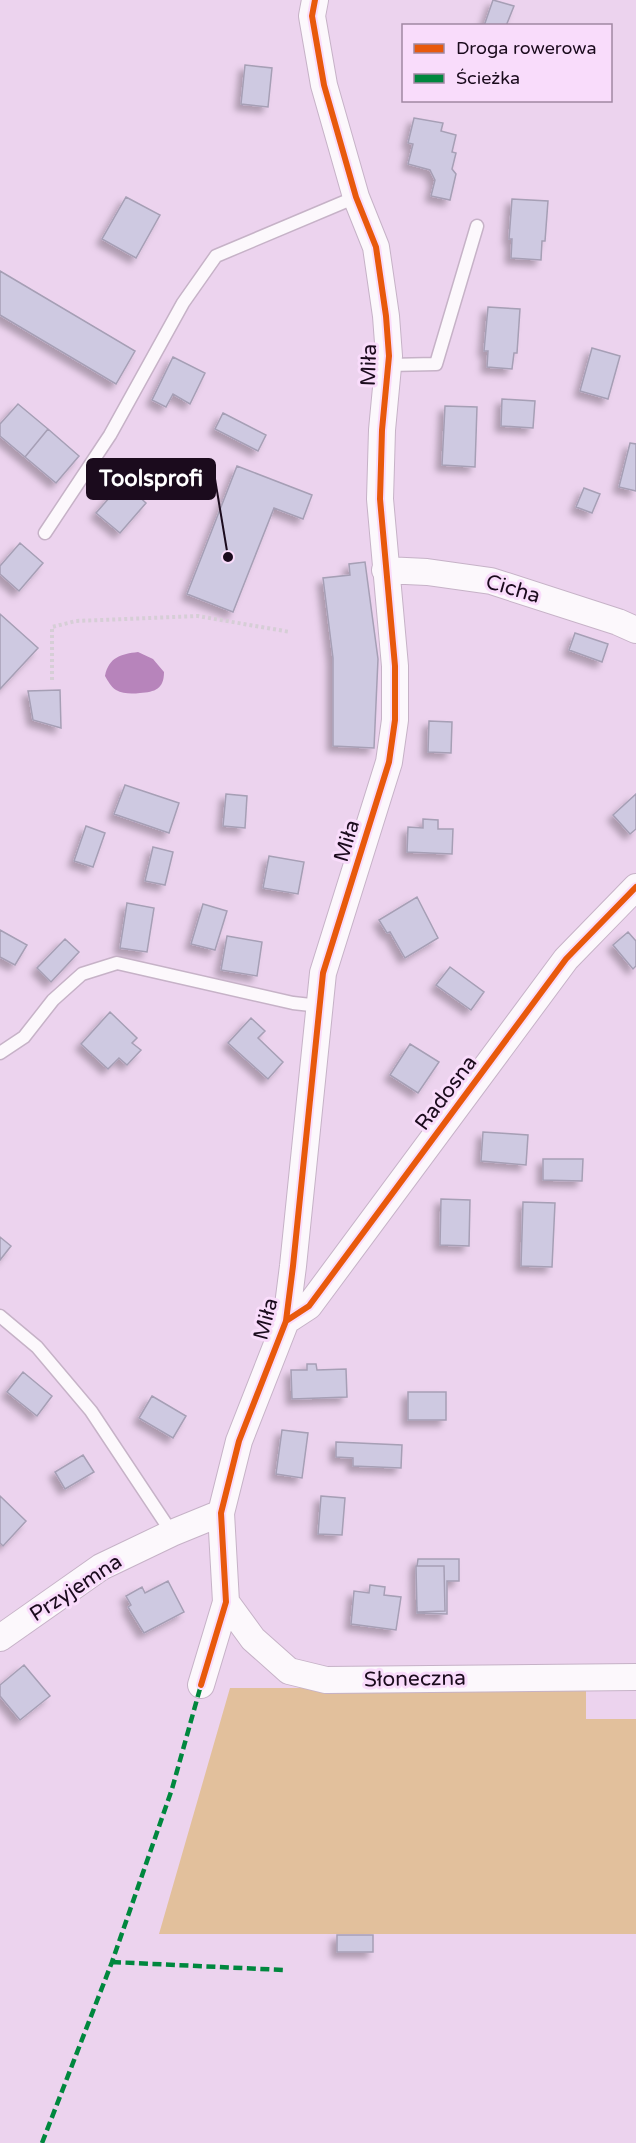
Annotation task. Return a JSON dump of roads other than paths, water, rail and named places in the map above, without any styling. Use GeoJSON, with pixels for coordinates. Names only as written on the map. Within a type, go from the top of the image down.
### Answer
{"type":"FeatureCollection","features":[{"type":"Feature","properties":{"kind":"street","name":"Miła"},"geometry":{"type":"LineString","coordinates":[[201,1685],[226,1602],[221,1513],[239,1441],[286,1321],[323,973],[389,762],[394,731],[395,666],[380,499],[382,430],[388,365],[386,316],[376,247],[356,197],[324,85],[312,16],[315,0]]}},
{"type":"Feature","properties":{"kind":"street","name":"Cicha"},"geometry":{"type":"LineString","coordinates":[[385,570],[427,572],[491,580],[636,630]]}},
{"type":"Feature","properties":{"kind":"street","name":"Radosna"},"geometry":{"type":"LineString","coordinates":[[286,1321],[309,1306],[566,959],[636,886]]}},
{"type":"Feature","properties":{"kind":"street","name":"Przyjemna"},"geometry":{"type":"LineString","coordinates":[[0,1638],[101,1567],[172,1533],[221,1513]]}},
{"type":"Feature","properties":{"kind":"street","name":"Słoneczna"},"geometry":{"type":"LineString","coordinates":[[226,1602],[253,1639],[289,1671],[326,1680],[636,1677]]}},
{"type":"Feature","properties":{"kind":"lane"},"geometry":{"type":"LineString","coordinates":[[45,533],[110,435],[183,303],[216,256],[356,197]]}},
{"type":"Feature","properties":{"kind":"lane"},"geometry":{"type":"LineString","coordinates":[[388,365],[436,364],[477,226]]}},
{"type":"Feature","properties":{"kind":"lane"},"geometry":{"type":"LineString","coordinates":[[0,1053],[24,1036],[53,1000],[82,974],[117,963],[292,1003],[320,1006]]}},
{"type":"Feature","properties":{"kind":"lane"},"geometry":{"type":"LineString","coordinates":[[0,1316],[37,1347],[91,1411],[172,1533]]}},
{"type":"Feature","properties":{"kind":"place","name":"Toolsprofi"},"geometry":{"type":"Point","coordinates":[228,557]}}]}
